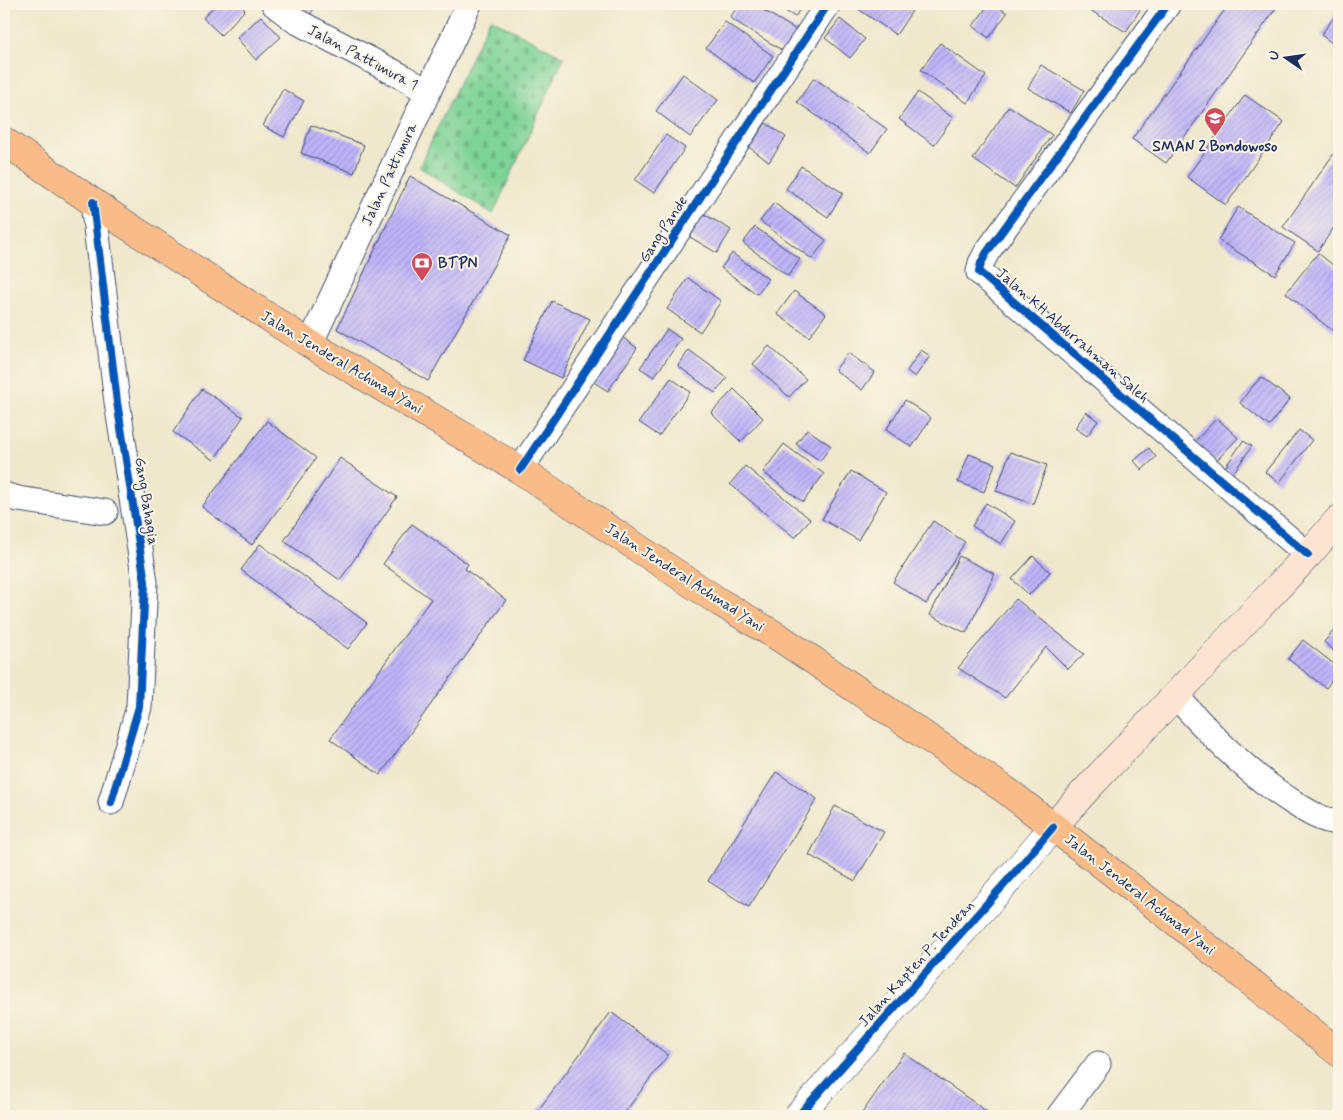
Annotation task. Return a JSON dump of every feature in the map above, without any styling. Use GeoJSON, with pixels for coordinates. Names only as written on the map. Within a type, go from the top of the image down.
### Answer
{"type":"FeatureCollection","features":[{"type":"Feature","properties":{"kind":"main road","name":"Jalan Jenderal Achmad Yani"},"geometry":{"type":"LineString","coordinates":[[4,141],[122,222],[310,344],[520,470],[721,603],[796,648],[1008,791],[1339,1053]]}},
{"type":"Feature","properties":{"kind":"main road"},"geometry":{"type":"LineString","coordinates":[[1054,826],[1308,555],[1339,519]]}},
{"type":"Feature","properties":{"kind":"street","name":"Jalan Pattimura 1"},"geometry":{"type":"LineString","coordinates":[[274,4],[296,21],[428,92]]}},
{"type":"Feature","properties":{"kind":"street","name":"Jalan Pattimura"},"geometry":{"type":"LineString","coordinates":[[310,344],[469,4]]}},
{"type":"Feature","properties":{"kind":"street","name":"Gang Pande"},"geometry":{"type":"LineString","coordinates":[[520,470],[828,4]]}},
{"type":"Feature","properties":{"kind":"street","name":"Jalan KH Abdurrahman Saleh"},"geometry":{"type":"LineString","coordinates":[[1168,4],[987,252],[981,263],[980,272],[1308,555]]}},
{"type":"Feature","properties":{"kind":"street","name":"Gang Bahagia"},"geometry":{"type":"LineString","coordinates":[[93,202],[117,402],[146,582],[139,707],[111,802]]}},
{"type":"Feature","properties":{"kind":"street"},"geometry":{"type":"LineString","coordinates":[[4,495],[18,499],[105,512]]}},
{"type":"Feature","properties":{"kind":"street"},"geometry":{"type":"LineString","coordinates":[[1175,696],[1240,762],[1278,793],[1327,821],[1339,822]]}},
{"type":"Feature","properties":{"kind":"street","name":"Jalan Kapten P. Tendean"},"geometry":{"type":"LineString","coordinates":[[798,1116],[1054,826]]}},
{"type":"Feature","properties":{"kind":"street"},"geometry":{"type":"LineString","coordinates":[[1059,1116],[1098,1064]]}},
{"type":"Feature","properties":{"kind":"green space"},"geometry":{"type":"Polygon","coordinates":[[[490,18],[564,57],[493,214],[419,167],[490,18]]]}},
{"type":"Feature","properties":{"kind":"building"},"geometry":{"type":"Polygon","coordinates":[[[216,4],[239,4],[245,10],[221,35],[203,18],[216,4]]]}},
{"type":"Feature","properties":{"kind":"building"},"geometry":{"type":"Polygon","coordinates":[[[293,4],[317,4],[310,15],[293,4]]]}},
{"type":"Feature","properties":{"kind":"building"},"geometry":{"type":"Polygon","coordinates":[[[739,4],[753,4],[801,33],[788,54],[730,18],[739,4]]]}},
{"type":"Feature","properties":{"kind":"building"},"geometry":{"type":"Polygon","coordinates":[[[774,4],[803,4],[795,17],[774,4]]]}},
{"type":"Feature","properties":{"kind":"building"},"geometry":{"type":"Polygon","coordinates":[[[851,4],[901,4],[912,11],[896,35],[851,4]]]}},
{"type":"Feature","properties":{"kind":"building"},"geometry":{"type":"Polygon","coordinates":[[[989,4],[994,4],[1007,13],[989,38],[973,26],[989,4]]]}},
{"type":"Feature","properties":{"kind":"building"},"geometry":{"type":"Polygon","coordinates":[[[1080,4],[1134,4],[1141,8],[1126,32],[1080,4]]]}},
{"type":"Feature","properties":{"kind":"building"},"geometry":{"type":"Polygon","coordinates":[[[1229,4],[1279,4],[1166,163],[1132,139],[1229,4]]]}},
{"type":"Feature","properties":{"kind":"building"},"geometry":{"type":"Polygon","coordinates":[[[1339,10],[1339,48],[1321,35],[1339,10]]]}},
{"type":"Feature","properties":{"kind":"building"},"geometry":{"type":"Polygon","coordinates":[[[261,16],[281,37],[256,60],[237,38],[261,16]]]}},
{"type":"Feature","properties":{"kind":"building"},"geometry":{"type":"Polygon","coordinates":[[[840,19],[865,39],[850,58],[825,38],[840,19]]]}},
{"type":"Feature","properties":{"kind":"building"},"geometry":{"type":"Polygon","coordinates":[[[725,22],[773,56],[754,83],[706,48],[725,22]]]}},
{"type":"Feature","properties":{"kind":"building"},"geometry":{"type":"Polygon","coordinates":[[[940,43],[986,76],[967,103],[921,70],[940,43]]]}},
{"type":"Feature","properties":{"kind":"building"},"geometry":{"type":"Polygon","coordinates":[[[1041,65],[1084,90],[1071,113],[1028,88],[1041,65]]]}},
{"type":"Feature","properties":{"kind":"building"},"geometry":{"type":"Polygon","coordinates":[[[683,74],[718,100],[690,137],[656,111],[683,74]]]}},
{"type":"Feature","properties":{"kind":"building"},"geometry":{"type":"Polygon","coordinates":[[[814,78],[887,129],[870,153],[797,102],[814,78]]]}},
{"type":"Feature","properties":{"kind":"building"},"geometry":{"type":"Polygon","coordinates":[[[283,89],[304,101],[284,137],[263,126],[283,89]]]}},
{"type":"Feature","properties":{"kind":"building"},"geometry":{"type":"Polygon","coordinates":[[[918,92],[953,118],[934,145],[899,119],[918,92]]]}},
{"type":"Feature","properties":{"kind":"building"},"geometry":{"type":"Polygon","coordinates":[[[1245,95],[1284,122],[1226,205],[1187,177],[1245,95]]]}},
{"type":"Feature","properties":{"kind":"building"},"geometry":{"type":"Polygon","coordinates":[[[1009,106],[1052,135],[1015,188],[973,159],[1009,106]]]}},
{"type":"Feature","properties":{"kind":"building"},"geometry":{"type":"Polygon","coordinates":[[[766,123],[786,137],[769,162],[749,147],[766,123]]]}},
{"type":"Feature","properties":{"kind":"building"},"geometry":{"type":"Polygon","coordinates":[[[311,125],[364,145],[354,173],[301,153],[311,125]]]}},
{"type":"Feature","properties":{"kind":"building"},"geometry":{"type":"Polygon","coordinates":[[[666,135],[685,148],[654,193],[635,180],[666,135]]]}},
{"type":"Feature","properties":{"kind":"building"},"geometry":{"type":"Polygon","coordinates":[[[1339,146],[1339,220],[1318,251],[1283,227],[1339,146]]]}},
{"type":"Feature","properties":{"kind":"building"},"geometry":{"type":"Polygon","coordinates":[[[801,166],[843,193],[828,217],[786,189],[801,166]]]}},
{"type":"Feature","properties":{"kind":"building","name":"BTPN"},"geometry":{"type":"Polygon","coordinates":[[[410,176],[511,235],[428,381],[337,329],[410,176]]]}},
{"type":"Feature","properties":{"kind":"building"},"geometry":{"type":"Polygon","coordinates":[[[774,203],[826,240],[812,259],[760,221],[774,203]]]}},
{"type":"Feature","properties":{"kind":"building"},"geometry":{"type":"Polygon","coordinates":[[[1238,207],[1295,243],[1275,275],[1218,240],[1238,207]]]}},
{"type":"Feature","properties":{"kind":"building"},"geometry":{"type":"Polygon","coordinates":[[[704,214],[731,230],[717,253],[690,237],[704,214]]]}},
{"type":"Feature","properties":{"kind":"building"},"geometry":{"type":"Polygon","coordinates":[[[755,227],[800,259],[788,276],[743,243],[755,227]]]}},
{"type":"Feature","properties":{"kind":"building"},"geometry":{"type":"Polygon","coordinates":[[[732,253],[768,279],[757,294],[721,268],[732,253]]]}},
{"type":"Feature","properties":{"kind":"building"},"geometry":{"type":"Polygon","coordinates":[[[1318,253],[1339,270],[1339,336],[1286,293],[1318,253]]]}},
{"type":"Feature","properties":{"kind":"building"},"geometry":{"type":"Polygon","coordinates":[[[688,278],[721,301],[700,332],[667,309],[688,278]]]}},
{"type":"Feature","properties":{"kind":"building"},"geometry":{"type":"Polygon","coordinates":[[[794,291],[826,314],[809,337],[777,314],[794,291]]]}},
{"type":"Feature","properties":{"kind":"building"},"geometry":{"type":"Polygon","coordinates":[[[552,301],[590,319],[561,378],[523,360],[552,301]]]}},
{"type":"Feature","properties":{"kind":"building"},"geometry":{"type":"Polygon","coordinates":[[[667,329],[681,339],[654,377],[640,368],[667,329]]]}},
{"type":"Feature","properties":{"kind":"building"},"geometry":{"type":"Polygon","coordinates":[[[614,331],[637,348],[608,391],[584,376],[614,331]]]}},
{"type":"Feature","properties":{"kind":"building"},"geometry":{"type":"Polygon","coordinates":[[[769,346],[806,379],[789,397],[753,364],[769,346]]]}},
{"type":"Feature","properties":{"kind":"building"},"geometry":{"type":"Polygon","coordinates":[[[689,350],[727,378],[715,393],[678,366],[689,350]]]}},
{"type":"Feature","properties":{"kind":"building"},"geometry":{"type":"Polygon","coordinates":[[[921,350],[930,356],[915,377],[907,371],[921,350]]]}},
{"type":"Feature","properties":{"kind":"building"},"geometry":{"type":"Polygon","coordinates":[[[848,353],[875,372],[862,390],[835,370],[848,353]]]}},
{"type":"Feature","properties":{"kind":"building"},"geometry":{"type":"Polygon","coordinates":[[[1261,377],[1290,399],[1269,426],[1240,403],[1261,377]]]}},
{"type":"Feature","properties":{"kind":"building"},"geometry":{"type":"Polygon","coordinates":[[[671,378],[690,392],[659,436],[639,422],[671,378]]]}},
{"type":"Feature","properties":{"kind":"building"},"geometry":{"type":"Polygon","coordinates":[[[202,389],[243,417],[214,460],[173,432],[202,389]]]}},
{"type":"Feature","properties":{"kind":"building"},"geometry":{"type":"Polygon","coordinates":[[[734,389],[763,418],[741,442],[711,413],[734,389]]]}},
{"type":"Feature","properties":{"kind":"building"},"geometry":{"type":"Polygon","coordinates":[[[905,400],[931,418],[912,447],[886,430],[905,400]]]}},
{"type":"Feature","properties":{"kind":"building"},"geometry":{"type":"Polygon","coordinates":[[[1086,412],[1098,421],[1087,436],[1075,428],[1086,412]]]}},
{"type":"Feature","properties":{"kind":"building"},"geometry":{"type":"Polygon","coordinates":[[[1217,418],[1238,438],[1215,462],[1194,442],[1217,418]]]}},
{"type":"Feature","properties":{"kind":"building"},"geometry":{"type":"Polygon","coordinates":[[[267,421],[316,458],[252,545],[202,507],[267,421]]]}},
{"type":"Feature","properties":{"kind":"building"},"geometry":{"type":"Polygon","coordinates":[[[807,429],[831,446],[820,461],[796,444],[807,429]]]}},
{"type":"Feature","properties":{"kind":"building"},"geometry":{"type":"Polygon","coordinates":[[[1299,430],[1312,440],[1279,483],[1265,472],[1299,430]]]}},
{"type":"Feature","properties":{"kind":"building"},"geometry":{"type":"Polygon","coordinates":[[[1243,441],[1252,446],[1232,475],[1224,469],[1243,441]]]}},
{"type":"Feature","properties":{"kind":"building"},"geometry":{"type":"Polygon","coordinates":[[[784,444],[824,474],[803,502],[763,472],[784,444]]]}},
{"type":"Feature","properties":{"kind":"building"},"geometry":{"type":"Polygon","coordinates":[[[1149,448],[1156,457],[1142,470],[1134,461],[1149,448]]]}},
{"type":"Feature","properties":{"kind":"building"},"geometry":{"type":"Polygon","coordinates":[[[1010,452],[1047,465],[1033,504],[996,491],[1010,452]]]}},
{"type":"Feature","properties":{"kind":"building"},"geometry":{"type":"Polygon","coordinates":[[[969,454],[995,464],[984,492],[958,482],[969,454]]]}},
{"type":"Feature","properties":{"kind":"building"},"geometry":{"type":"Polygon","coordinates":[[[340,458],[397,497],[340,580],[284,541],[340,458]]]}},
{"type":"Feature","properties":{"kind":"building"},"geometry":{"type":"Polygon","coordinates":[[[745,466],[810,519],[795,538],[730,484],[745,466]]]}},
{"type":"Feature","properties":{"kind":"building"},"geometry":{"type":"Polygon","coordinates":[[[851,471],[886,492],[858,540],[822,519],[851,471]]]}},
{"type":"Feature","properties":{"kind":"building"},"geometry":{"type":"Polygon","coordinates":[[[986,503],[1015,521],[1001,544],[972,526],[986,503]]]}},
{"type":"Feature","properties":{"kind":"building"},"geometry":{"type":"Polygon","coordinates":[[[933,521],[965,542],[926,604],[893,582],[933,521]]]}},
{"type":"Feature","properties":{"kind":"building"},"geometry":{"type":"Polygon","coordinates":[[[412,524],[468,564],[465,569],[506,600],[380,775],[330,739],[431,599],[383,564],[412,524]]]}},
{"type":"Feature","properties":{"kind":"building"},"geometry":{"type":"Polygon","coordinates":[[[260,544],[367,623],[348,649],[241,570],[260,544]]]}},
{"type":"Feature","properties":{"kind":"building"},"geometry":{"type":"Polygon","coordinates":[[[959,556],[995,574],[966,633],[930,615],[959,556]]]}},
{"type":"Feature","properties":{"kind":"building"},"geometry":{"type":"Polygon","coordinates":[[[1033,556],[1050,572],[1029,595],[1012,579],[1033,556]]]}},
{"type":"Feature","properties":{"kind":"building"},"geometry":{"type":"Polygon","coordinates":[[[1016,599],[1084,654],[1068,669],[1046,647],[1005,698],[958,668],[1016,599]]]}},
{"type":"Feature","properties":{"kind":"building"},"geometry":{"type":"Polygon","coordinates":[[[1339,624],[1339,655],[1324,642],[1339,624]]]}},
{"type":"Feature","properties":{"kind":"building"},"geometry":{"type":"Polygon","coordinates":[[[1303,640],[1339,668],[1326,688],[1288,659],[1303,640]]]}},
{"type":"Feature","properties":{"kind":"building"},"geometry":{"type":"Polygon","coordinates":[[[776,772],[817,799],[749,907],[708,881],[776,772]]]}},
{"type":"Feature","properties":{"kind":"building"},"geometry":{"type":"Polygon","coordinates":[[[835,806],[884,832],[855,881],[809,855],[835,806]]]}},
{"type":"Feature","properties":{"kind":"building"},"geometry":{"type":"Polygon","coordinates":[[[611,1012],[668,1055],[622,1116],[534,1116],[611,1012]]]}},
{"type":"Feature","properties":{"kind":"building"},"geometry":{"type":"Polygon","coordinates":[[[904,1053],[993,1116],[860,1116],[904,1053]]]}},
{"type":"Feature","properties":{"kind":"cycle path"},"geometry":{"type":"LineString","coordinates":[[520,470],[828,4]]}},
{"type":"Feature","properties":{"kind":"cycle path"},"geometry":{"type":"LineString","coordinates":[[1168,4],[987,252],[979,272],[1308,555]]}},
{"type":"Feature","properties":{"kind":"cycle path"},"geometry":{"type":"LineString","coordinates":[[93,202],[117,402],[145,582],[139,707],[111,802]]}},
{"type":"Feature","properties":{"kind":"cycle path"},"geometry":{"type":"LineString","coordinates":[[798,1116],[1053,827]]}},
{"type":"Feature","properties":{"kind":"place","name":"SMAN 2 Bondowoso"},"geometry":{"type":"Point","coordinates":[1215,137]}},
{"type":"Feature","properties":{"kind":"place","name":"BTPN"},"geometry":{"type":"Point","coordinates":[422,282]}}]}
